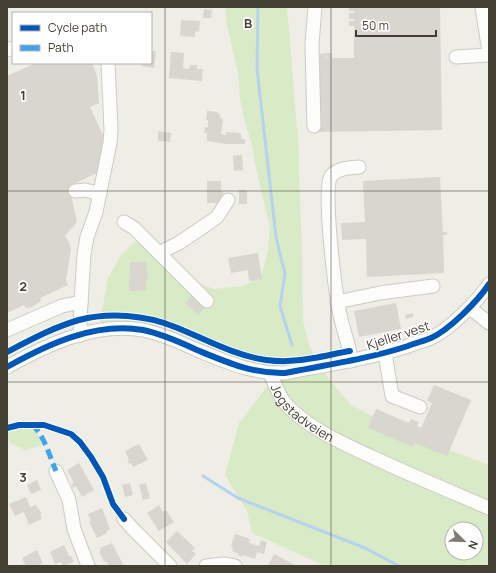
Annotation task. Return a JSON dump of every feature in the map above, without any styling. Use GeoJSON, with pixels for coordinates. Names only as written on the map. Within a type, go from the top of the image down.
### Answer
{"type":"FeatureCollection","features":[{"type":"Feature","properties":{"kind":"street"},"geometry":{"type":"LineString","coordinates":[[314,126],[312,44],[315,7]]}},
{"type":"Feature","properties":{"kind":"street"},"geometry":{"type":"LineString","coordinates":[[456,57],[489,54],[482,7]]}},
{"type":"Feature","properties":{"kind":"street"},"geometry":{"type":"LineString","coordinates":[[81,335],[81,302],[84,254],[87,237],[96,212],[100,194],[111,130],[108,64]]}},
{"type":"Feature","properties":{"kind":"street"},"geometry":{"type":"LineString","coordinates":[[351,361],[338,302],[329,230],[328,189],[329,180],[332,175],[345,168],[359,167]]}},
{"type":"Feature","properties":{"kind":"street"},"geometry":{"type":"LineString","coordinates":[[75,191],[85,190],[100,194]]}},
{"type":"Feature","properties":{"kind":"street"},"geometry":{"type":"LineString","coordinates":[[159,253],[179,243],[218,217],[228,200]]}},
{"type":"Feature","properties":{"kind":"street"},"geometry":{"type":"LineString","coordinates":[[124,222],[134,228],[207,301]]}},
{"type":"Feature","properties":{"kind":"street","name":"Kjeller vest"},"geometry":{"type":"LineString","coordinates":[[270,373],[285,373],[351,361],[385,353],[432,338],[452,324],[470,308],[485,291],[489,284]]}},
{"type":"Feature","properties":{"kind":"street"},"geometry":{"type":"LineString","coordinates":[[338,302],[380,293],[433,286]]}},
{"type":"Feature","properties":{"kind":"street"},"geometry":{"type":"LineString","coordinates":[[7,330],[62,306],[81,302]]}},
{"type":"Feature","properties":{"kind":"street"},"geometry":{"type":"LineString","coordinates":[[470,308],[489,323]]}},
{"type":"Feature","properties":{"kind":"street","name":"Jogstadveien"},"geometry":{"type":"LineString","coordinates":[[7,367],[36,351],[61,341],[110,329],[128,328],[172,339],[249,370],[270,373],[275,386],[285,403],[299,416],[314,426],[362,452],[489,508]]}},
{"type":"Feature","properties":{"kind":"street"},"geometry":{"type":"LineString","coordinates":[[385,353],[392,396],[420,408]]}},
{"type":"Feature","properties":{"kind":"street"},"geometry":{"type":"LineString","coordinates":[[56,471],[69,500],[74,529],[88,566]]}},
{"type":"Feature","properties":{"kind":"street"},"geometry":{"type":"LineString","coordinates":[[124,519],[170,566]]}},
{"type":"Feature","properties":{"kind":"street"},"geometry":{"type":"LineString","coordinates":[[206,566],[223,564],[235,566]]}},
{"type":"Feature","properties":{"kind":"green space"},"geometry":{"type":"Polygon","coordinates":[[[225,7],[287,7],[299,153],[303,321],[309,345],[319,365],[350,404],[438,446],[489,465],[489,566],[325,566],[252,533],[247,511],[225,475],[239,423],[276,375],[199,346],[166,328],[100,322],[108,278],[121,255],[141,236],[180,266],[200,284],[214,289],[242,286],[261,277],[268,251],[270,228],[252,145],[240,99],[238,73],[227,25],[225,7]]]}},
{"type":"Feature","properties":{"kind":"green space"},"geometry":{"type":"Polygon","coordinates":[[[31,426],[36,431],[42,445],[25,450],[11,443],[7,438],[7,431],[16,427],[31,426]]]}},
{"type":"Feature","properties":{"kind":"building"},"geometry":{"type":"Polygon","coordinates":[[[349,7],[440,7],[442,130],[318,132],[315,59],[320,59],[320,54],[326,53],[332,53],[332,58],[354,58],[354,26],[349,26],[349,21],[354,21],[354,19],[349,19],[349,13],[354,13],[354,11],[349,11],[349,7]]]}},
{"type":"Feature","properties":{"kind":"building"},"geometry":{"type":"Polygon","coordinates":[[[204,9],[212,10],[211,18],[203,18],[204,9]]]}},
{"type":"Feature","properties":{"kind":"building"},"geometry":{"type":"Polygon","coordinates":[[[181,20],[200,21],[199,32],[195,31],[195,37],[180,36],[181,20]]]}},
{"type":"Feature","properties":{"kind":"building"},"geometry":{"type":"Polygon","coordinates":[[[152,51],[156,51],[154,68],[141,66],[142,64],[152,64],[152,51]]]}},
{"type":"Feature","properties":{"kind":"building"},"geometry":{"type":"Polygon","coordinates":[[[171,52],[184,53],[183,68],[189,69],[190,65],[197,65],[197,69],[203,69],[202,81],[169,78],[171,52]]]}},
{"type":"Feature","properties":{"kind":"building"},"geometry":{"type":"Polygon","coordinates":[[[34,64],[92,64],[97,76],[99,103],[90,107],[103,135],[103,142],[97,173],[69,186],[77,222],[65,236],[71,249],[66,280],[68,285],[40,298],[41,301],[32,307],[26,308],[24,305],[7,313],[7,76],[34,64]]]}},
{"type":"Feature","properties":{"kind":"building"},"geometry":{"type":"Polygon","coordinates":[[[207,111],[218,112],[218,114],[220,114],[220,118],[223,119],[221,134],[226,135],[226,132],[239,133],[241,134],[241,139],[245,139],[245,144],[226,144],[207,141],[207,133],[204,133],[205,127],[208,127],[208,120],[206,120],[207,111]]]}},
{"type":"Feature","properties":{"kind":"building"},"geometry":{"type":"Polygon","coordinates":[[[158,131],[171,133],[170,142],[158,141],[158,131]]]}},
{"type":"Feature","properties":{"kind":"building"},"geometry":{"type":"Polygon","coordinates":[[[242,155],[243,170],[234,171],[233,156],[242,155]]]}},
{"type":"Feature","properties":{"kind":"building"},"geometry":{"type":"Polygon","coordinates":[[[440,177],[443,232],[447,232],[447,235],[443,235],[444,273],[367,277],[366,239],[342,240],[341,223],[365,222],[363,181],[440,177]]]}},
{"type":"Feature","properties":{"kind":"building"},"geometry":{"type":"Polygon","coordinates":[[[207,181],[221,181],[223,200],[221,203],[207,203],[207,181]]]}},
{"type":"Feature","properties":{"kind":"building"},"geometry":{"type":"Polygon","coordinates":[[[239,190],[247,190],[247,204],[239,204],[239,190]]]}},
{"type":"Feature","properties":{"kind":"building"},"geometry":{"type":"Polygon","coordinates":[[[258,253],[262,279],[249,281],[248,270],[231,273],[228,258],[258,253]]]}},
{"type":"Feature","properties":{"kind":"building"},"geometry":{"type":"Polygon","coordinates":[[[130,262],[146,262],[148,280],[146,280],[146,290],[129,291],[130,262]]]}},
{"type":"Feature","properties":{"kind":"building"},"geometry":{"type":"Polygon","coordinates":[[[194,293],[207,305],[198,315],[185,303],[194,293]]]}},
{"type":"Feature","properties":{"kind":"building"},"geometry":{"type":"Polygon","coordinates":[[[396,303],[401,329],[359,337],[354,311],[396,303]]]}},
{"type":"Feature","properties":{"kind":"building"},"geometry":{"type":"Polygon","coordinates":[[[413,313],[413,317],[406,319],[405,315],[413,313]]]}},
{"type":"Feature","properties":{"kind":"building"},"geometry":{"type":"Polygon","coordinates":[[[434,385],[471,400],[447,456],[415,443],[413,447],[368,428],[376,409],[409,423],[411,419],[419,422],[417,426],[421,428],[432,403],[427,401],[434,385]]]}},
{"type":"Feature","properties":{"kind":"building"},"geometry":{"type":"Polygon","coordinates":[[[139,444],[148,460],[133,467],[131,463],[129,464],[125,451],[139,444]]]}},
{"type":"Feature","properties":{"kind":"building"},"geometry":{"type":"Polygon","coordinates":[[[79,463],[94,490],[82,497],[76,486],[73,488],[71,484],[74,483],[67,470],[79,463]]]}},
{"type":"Feature","properties":{"kind":"building"},"geometry":{"type":"Polygon","coordinates":[[[37,480],[41,490],[31,494],[27,485],[37,480]]]}},
{"type":"Feature","properties":{"kind":"building"},"geometry":{"type":"Polygon","coordinates":[[[130,483],[133,495],[125,497],[122,485],[130,483]]]}},
{"type":"Feature","properties":{"kind":"building"},"geometry":{"type":"Polygon","coordinates":[[[146,483],[150,498],[143,500],[139,485],[146,483]]]}},
{"type":"Feature","properties":{"kind":"building"},"geometry":{"type":"Polygon","coordinates":[[[26,497],[30,507],[36,505],[42,514],[40,514],[42,519],[29,525],[24,512],[15,516],[9,504],[26,497]]]}},
{"type":"Feature","properties":{"kind":"building"},"geometry":{"type":"Polygon","coordinates":[[[159,505],[163,512],[166,510],[174,522],[159,531],[147,513],[159,505]]]}},
{"type":"Feature","properties":{"kind":"building"},"geometry":{"type":"Polygon","coordinates":[[[102,508],[110,529],[107,533],[97,538],[89,522],[91,521],[88,514],[102,508]]]}},
{"type":"Feature","properties":{"kind":"building"},"geometry":{"type":"Polygon","coordinates":[[[177,531],[195,548],[192,551],[196,554],[187,564],[166,542],[177,531]]]}},
{"type":"Feature","properties":{"kind":"building"},"geometry":{"type":"Polygon","coordinates":[[[235,534],[250,539],[249,543],[259,546],[261,540],[267,542],[264,554],[257,552],[255,559],[243,555],[243,557],[232,551],[233,547],[231,546],[235,534]]]}},
{"type":"Feature","properties":{"kind":"building"},"geometry":{"type":"Polygon","coordinates":[[[112,543],[124,566],[109,566],[106,561],[104,562],[99,551],[101,550],[100,548],[112,543]]]}},
{"type":"Feature","properties":{"kind":"building"},"geometry":{"type":"Polygon","coordinates":[[[64,545],[69,556],[71,556],[74,562],[63,566],[61,562],[55,564],[50,552],[64,545]]]}},
{"type":"Feature","properties":{"kind":"building"},"geometry":{"type":"Polygon","coordinates":[[[37,550],[43,564],[40,565],[41,566],[26,566],[22,558],[37,550]]]}},
{"type":"Feature","properties":{"kind":"building"},"geometry":{"type":"Polygon","coordinates":[[[274,554],[297,566],[268,566],[274,554]]]}},
{"type":"Feature","properties":{"kind":"waterway"},"geometry":{"type":"LineString","coordinates":[[258,7],[257,69],[276,237],[285,274],[280,306],[292,345]]}},
{"type":"Feature","properties":{"kind":"waterway"},"geometry":{"type":"LineString","coordinates":[[203,476],[238,498],[365,548],[399,566]]}},
{"type":"Feature","properties":{"kind":"marked path"},"geometry":{"type":"LineString","coordinates":[[32,424],[43,440],[56,471]]}},
{"type":"Feature","properties":{"kind":"cycle path"},"geometry":{"type":"LineString","coordinates":[[7,367],[39,350],[72,337],[107,329],[125,328],[143,330],[157,334],[218,359],[240,366],[262,372],[285,373],[378,355],[431,338],[446,329],[463,314],[489,284]]}},
{"type":"Feature","properties":{"kind":"cycle path"},"geometry":{"type":"LineString","coordinates":[[7,352],[60,326],[79,320],[103,316],[140,317],[164,323],[231,351],[266,360],[302,360],[350,351]]}},
{"type":"Feature","properties":{"kind":"cycle path"},"geometry":{"type":"LineString","coordinates":[[7,428],[19,425],[44,425],[71,434],[80,442],[91,457],[103,477],[113,504],[124,519]]}}]}
